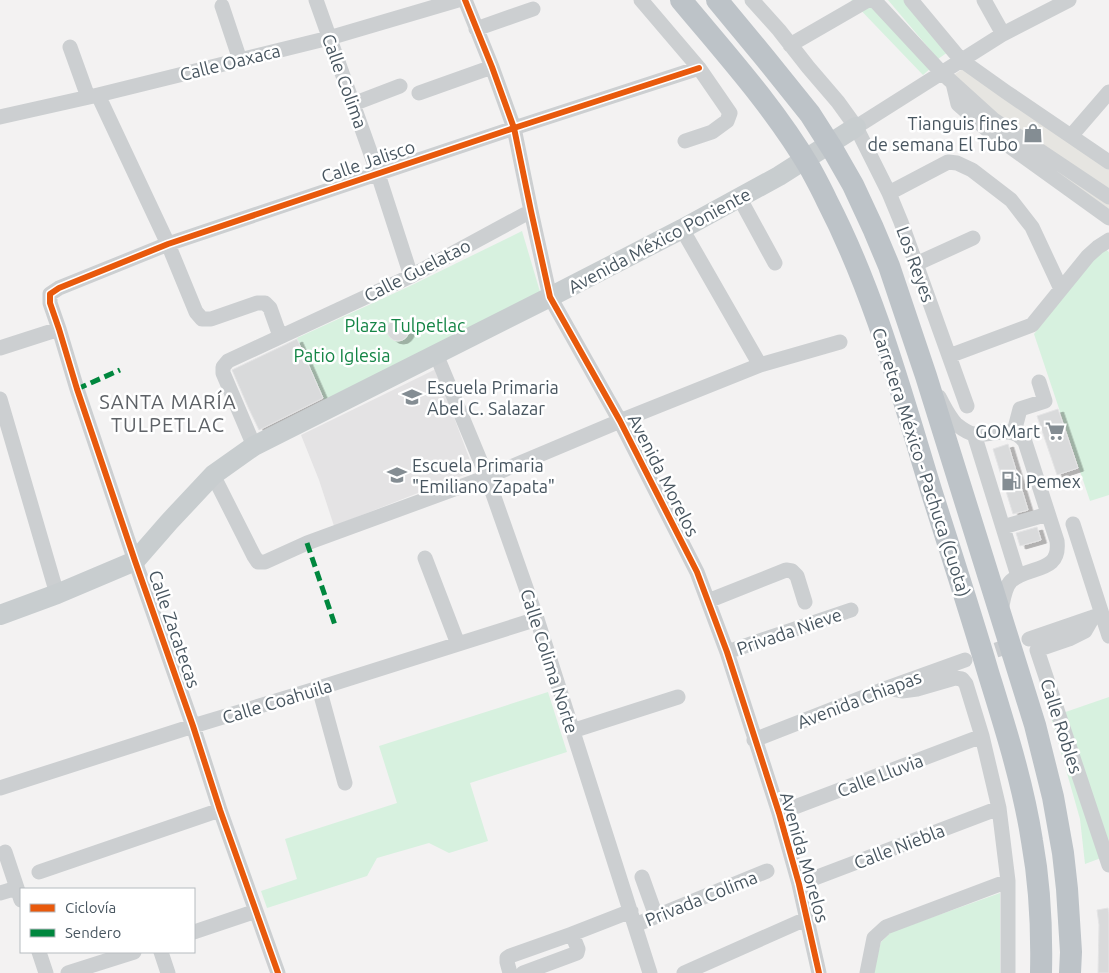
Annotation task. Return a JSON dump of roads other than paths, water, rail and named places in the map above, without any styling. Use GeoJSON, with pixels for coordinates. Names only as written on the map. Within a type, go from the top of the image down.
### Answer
{"type":"FeatureCollection","features":[{"type":"Feature","properties":{"kind":"highway","name":"Carretera México - Pachuca (Cuota)"},"geometry":{"type":"LineString","coordinates":[[681,0],[763,100],[811,169],[837,219],[862,276],[889,354],[1008,736],[1021,788],[1036,868],[1039,895],[1041,973]]}},
{"type":"Feature","properties":{"kind":"highway","name":"Carretera México - Pachuca (Cuota)"},"geometry":{"type":"LineString","coordinates":[[717,0],[810,114],[853,185],[888,266],[926,376],[1035,725],[1053,797],[1063,853],[1071,952],[1070,973]]}},
{"type":"Feature","properties":{"kind":"main road","name":"Avenida México Poniente"},"geometry":{"type":"LineString","coordinates":[[0,615],[135,562],[168,522],[213,475],[254,446],[682,229],[779,176],[856,127]]}},
{"type":"Feature","properties":{"kind":"street","name":"Calle Colima"},"geometry":{"type":"LineString","coordinates":[[316,0],[378,174],[411,276]]}},
{"type":"Feature","properties":{"kind":"street","name":"Calle Oaxaca"},"geometry":{"type":"LineString","coordinates":[[0,117],[329,38],[458,0]]}},
{"type":"Feature","properties":{"kind":"street","name":"Avenida Morelos"},"geometry":{"type":"LineString","coordinates":[[465,0],[514,128],[550,297],[620,421],[697,572],[727,652],[799,884],[819,973]]}},
{"type":"Feature","properties":{"kind":"street"},"geometry":{"type":"LineString","coordinates":[[641,0],[699,68],[730,113],[727,121],[712,132],[685,141]]}},
{"type":"Feature","properties":{"kind":"street","name":"Los Reyes"},"geometry":{"type":"LineString","coordinates":[[752,0],[838,102],[856,127],[889,193],[901,222],[967,406]]}},
{"type":"Feature","properties":{"kind":"street"},"geometry":{"type":"LineString","coordinates":[[790,45],[868,0]]}},
{"type":"Feature","properties":{"kind":"street"},"geometry":{"type":"LineString","coordinates":[[874,0],[941,72],[994,120],[1109,198]]}},
{"type":"Feature","properties":{"kind":"street"},"geometry":{"type":"LineString","coordinates":[[911,0],[961,60],[1109,162]]}},
{"type":"Feature","properties":{"kind":"street"},"geometry":{"type":"LineString","coordinates":[[984,0],[1003,34]]}},
{"type":"Feature","properties":{"kind":"street"},"geometry":{"type":"LineString","coordinates":[[856,127],[1003,34],[1040,7],[1069,0]]}},
{"type":"Feature","properties":{"kind":"street"},"geometry":{"type":"LineString","coordinates":[[222,6],[240,60]]}},
{"type":"Feature","properties":{"kind":"street"},"geometry":{"type":"LineString","coordinates":[[476,29],[533,9]]}},
{"type":"Feature","properties":{"kind":"street"},"geometry":{"type":"LineString","coordinates":[[70,47],[168,244],[196,312],[202,319],[211,319],[257,303],[265,303],[270,308],[280,336]]}},
{"type":"Feature","properties":{"kind":"street"},"geometry":{"type":"LineString","coordinates":[[419,93],[492,67]]}},
{"type":"Feature","properties":{"kind":"street","name":"Calle Jalisco"},"geometry":{"type":"LineString","coordinates":[[50,294],[58,288],[168,244],[699,68]]}},
{"type":"Feature","properties":{"kind":"street"},"geometry":{"type":"LineString","coordinates":[[952,83],[958,104],[991,133],[1109,218]]}},
{"type":"Feature","properties":{"kind":"street"},"geometry":{"type":"LineString","coordinates":[[353,104],[400,86]]}},
{"type":"Feature","properties":{"kind":"street"},"geometry":{"type":"LineString","coordinates":[[1071,136],[1109,92]]}},
{"type":"Feature","properties":{"kind":"street"},"geometry":{"type":"LineString","coordinates":[[889,193],[948,162],[957,163],[972,170],[1011,200],[1032,227],[1061,289]]}},
{"type":"Feature","properties":{"kind":"street"},"geometry":{"type":"LineString","coordinates":[[739,197],[775,263]]}},
{"type":"Feature","properties":{"kind":"street","name":"Calle Guelatao"},"geometry":{"type":"LineString","coordinates":[[254,446],[223,373],[223,368],[228,361],[411,276],[531,211]]}},
{"type":"Feature","properties":{"kind":"street"},"geometry":{"type":"LineString","coordinates":[[682,229],[760,365]]}},
{"type":"Feature","properties":{"kind":"street"},"geometry":{"type":"LineString","coordinates":[[916,264],[973,238]]}},
{"type":"Feature","properties":{"kind":"street"},"geometry":{"type":"LineString","coordinates":[[949,356],[1032,325],[1088,256],[1109,240]]}},
{"type":"Feature","properties":{"kind":"street","name":"Calle Zacatecas"},"geometry":{"type":"LineString","coordinates":[[50,294],[50,303],[77,389],[135,562],[278,973]]}},
{"type":"Feature","properties":{"kind":"street"},"geometry":{"type":"LineString","coordinates":[[0,348],[59,329]]}},
{"type":"Feature","properties":{"kind":"street"},"geometry":{"type":"LineString","coordinates":[[213,475],[254,556],[258,562],[265,562],[307,543],[487,477],[760,365],[840,342]]}},
{"type":"Feature","properties":{"kind":"street","name":"Calle Colima Norte"},"geometry":{"type":"LineString","coordinates":[[436,354],[487,477],[537,619],[650,973]]}},
{"type":"Feature","properties":{"kind":"street"},"geometry":{"type":"LineString","coordinates":[[926,376],[955,422],[965,430],[974,434],[1014,432],[1021,436],[1025,442],[1057,541],[1058,550],[1056,558],[1050,564],[1018,576],[1010,582],[1000,613]]}},
{"type":"Feature","properties":{"kind":"street"},"geometry":{"type":"LineString","coordinates":[[1014,432],[1020,410],[1045,401],[1039,382]]}},
{"type":"Feature","properties":{"kind":"street"},"geometry":{"type":"LineString","coordinates":[[0,399],[57,594]]}},
{"type":"Feature","properties":{"kind":"street"},"geometry":{"type":"LineString","coordinates":[[974,434],[1018,576]]}},
{"type":"Feature","properties":{"kind":"street"},"geometry":{"type":"LineString","coordinates":[[1003,527],[1048,514]]}},
{"type":"Feature","properties":{"kind":"street"},"geometry":{"type":"LineString","coordinates":[[1073,524],[1109,636]]}},
{"type":"Feature","properties":{"kind":"street"},"geometry":{"type":"LineString","coordinates":[[425,558],[458,644]]}},
{"type":"Feature","properties":{"kind":"street"},"geometry":{"type":"LineString","coordinates":[[708,601],[786,570],[792,571],[797,576],[805,602]]}},
{"type":"Feature","properties":{"kind":"street","name":"Privada Nieve"},"geometry":{"type":"LineString","coordinates":[[727,652],[851,610]]}},
{"type":"Feature","properties":{"kind":"street"},"geometry":{"type":"LineString","coordinates":[[1029,639],[1101,614]]}},
{"type":"Feature","properties":{"kind":"street","name":"Calle Robles"},"geometry":{"type":"LineString","coordinates":[[1101,614],[1084,631],[1038,650],[1109,865]]}},
{"type":"Feature","properties":{"kind":"street","name":"Calle Coahuila"},"geometry":{"type":"LineString","coordinates":[[0,788],[537,619]]}},
{"type":"Feature","properties":{"kind":"street","name":"Avenida Chiapas"},"geometry":{"type":"LineString","coordinates":[[754,740],[965,660]]}},
{"type":"Feature","properties":{"kind":"street"},"geometry":{"type":"LineString","coordinates":[[887,688],[902,691],[916,689],[956,678],[962,679],[966,684],[982,736],[999,808],[1008,881],[1008,973]]}},
{"type":"Feature","properties":{"kind":"street"},"geometry":{"type":"LineString","coordinates":[[319,688],[344,783]]}},
{"type":"Feature","properties":{"kind":"street"},"geometry":{"type":"LineString","coordinates":[[572,731],[678,697]]}},
{"type":"Feature","properties":{"kind":"street","name":"Calle Lluvia"},"geometry":{"type":"LineString","coordinates":[[778,813],[982,736]]}},
{"type":"Feature","properties":{"kind":"street","name":"Calle Niebla"},"geometry":{"type":"LineString","coordinates":[[799,884],[999,808]]}},
{"type":"Feature","properties":{"kind":"street"},"geometry":{"type":"LineString","coordinates":[[39,872],[220,810]]}},
{"type":"Feature","properties":{"kind":"street"},"geometry":{"type":"LineString","coordinates":[[0,892],[19,894],[5,852]]}},
{"type":"Feature","properties":{"kind":"street","name":"Privada Colima"},"geometry":{"type":"LineString","coordinates":[[510,973],[507,958],[510,956],[572,934],[633,918],[656,916],[768,871]]}},
{"type":"Feature","properties":{"kind":"street"},"geometry":{"type":"LineString","coordinates":[[642,877],[656,916]]}},
{"type":"Feature","properties":{"kind":"street"},"geometry":{"type":"LineString","coordinates":[[867,973],[874,938],[886,927],[1008,881]]}},
{"type":"Feature","properties":{"kind":"street"},"geometry":{"type":"LineString","coordinates":[[195,932],[256,911]]}},
{"type":"Feature","properties":{"kind":"street"},"geometry":{"type":"LineString","coordinates":[[684,973],[808,918]]}},
{"type":"Feature","properties":{"kind":"street"},"geometry":{"type":"LineString","coordinates":[[523,973],[578,953],[572,934]]}},
{"type":"Feature","properties":{"kind":"street"},"geometry":{"type":"LineString","coordinates":[[39,953],[46,973]]}},
{"type":"Feature","properties":{"kind":"street"},"geometry":{"type":"LineString","coordinates":[[79,971],[131,953]]}},
{"type":"Feature","properties":{"kind":"street"},"geometry":{"type":"LineString","coordinates":[[161,953],[168,973]]}},
{"type":"Feature","properties":{"kind":"tunnel"},"geometry":{"type":"LineString","coordinates":[[974,657],[1018,643]]}},
{"type":"Feature","properties":{"kind":"place","name":"Tianguis fines de semana El Tubo"},"geometry":{"type":"Point","coordinates":[1033,133]}},
{"type":"Feature","properties":{"kind":"place","name":"Escuela Primaria Abel C. Salazar"},"geometry":{"type":"Point","coordinates":[412,397]}},
{"type":"Feature","properties":{"kind":"place","name":"GOMart"},"geometry":{"type":"Point","coordinates":[1055,431]}},
{"type":"Feature","properties":{"kind":"place","name":"Escuela Primaria \"Emiliano Zapata\""},"geometry":{"type":"Point","coordinates":[397,475]}},
{"type":"Feature","properties":{"kind":"place","name":"Pemex"},"geometry":{"type":"Point","coordinates":[1011,481]}},
{"type":"Feature","properties":{"kind":"district","name":"SANTA MARÍA TULPETLAC"},"geometry":{"type":"Point","coordinates":[168,412]}},
{"type":"Feature","properties":{"kind":"park label","name":"Plaza Tulpetlac"},"geometry":{"type":"Point","coordinates":[405,325]}},
{"type":"Feature","properties":{"kind":"park label","name":"Patio Iglesia"},"geometry":{"type":"Point","coordinates":[342,355]}}]}
